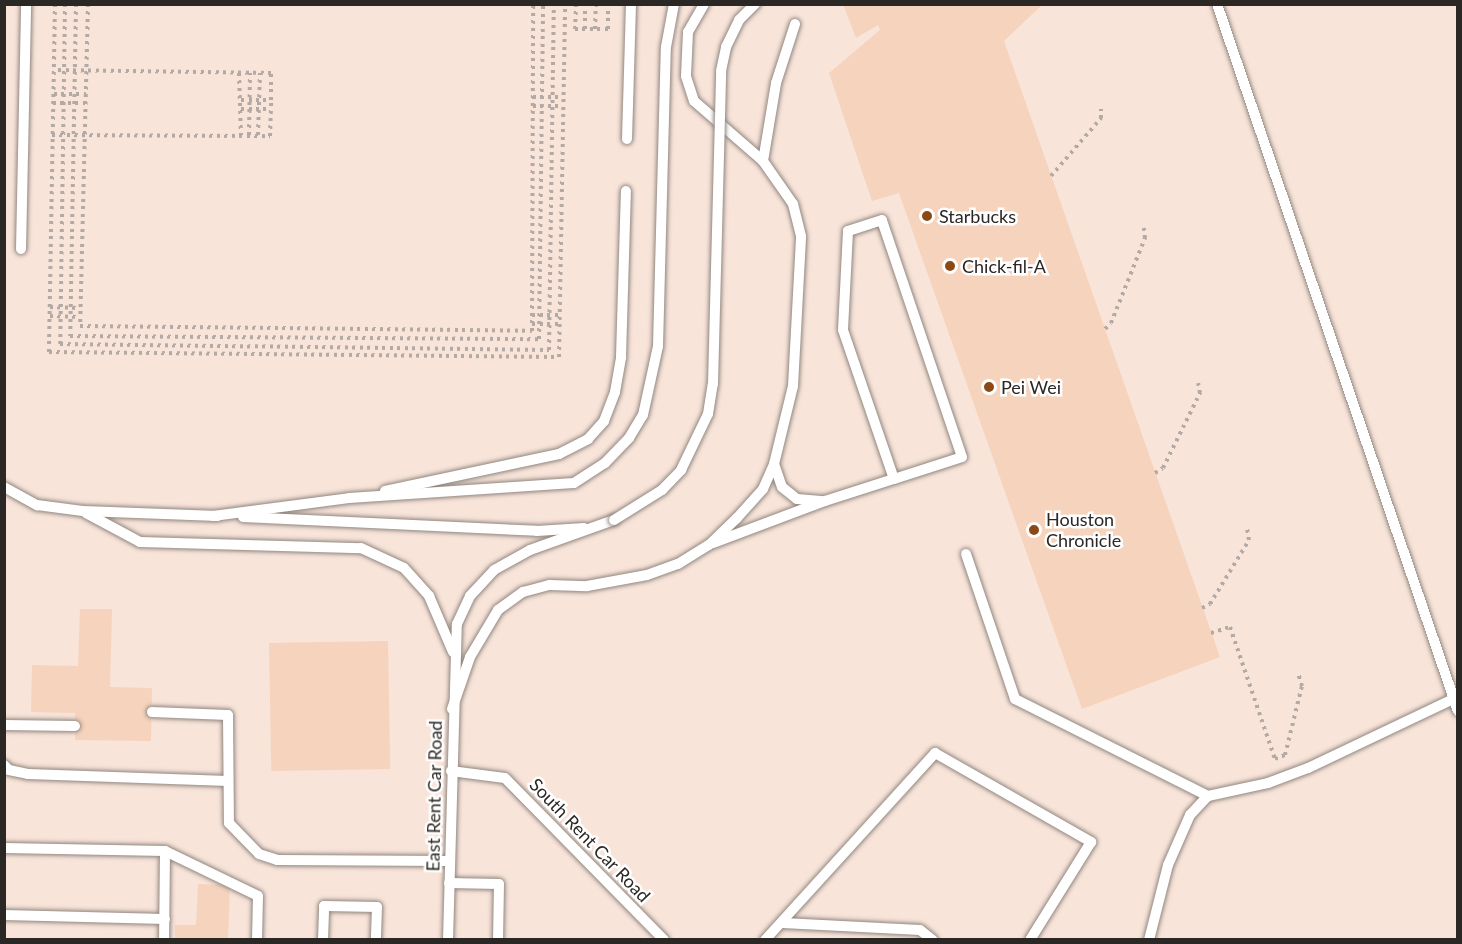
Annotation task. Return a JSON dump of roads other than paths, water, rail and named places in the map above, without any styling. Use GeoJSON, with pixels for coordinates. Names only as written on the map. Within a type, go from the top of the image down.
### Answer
{"type":"FeatureCollection","features":[{"type":"Feature","properties":{"kind":"lane"},"geometry":{"type":"LineString","coordinates":[[21,249],[26,4]]}},
{"type":"Feature","properties":{"kind":"lane"},"geometry":{"type":"LineString","coordinates":[[627,139],[631,4]]}},
{"type":"Feature","properties":{"kind":"lane"},"geometry":{"type":"LineString","coordinates":[[213,516],[349,498],[574,483],[605,463],[629,438],[644,415],[658,346],[666,47],[674,4]]}},
{"type":"Feature","properties":{"kind":"lane"},"geometry":{"type":"LineString","coordinates":[[704,4],[688,32],[686,76],[694,101],[763,161],[793,204],[801,236],[793,386],[774,464],[763,489],[709,545]]}},
{"type":"Feature","properties":{"kind":"lane"},"geometry":{"type":"LineString","coordinates":[[4,487],[37,505],[83,511],[537,531],[584,528],[614,520],[663,490],[681,470],[708,414],[713,384],[721,71],[726,47],[739,20],[755,4]]}},
{"type":"Feature","properties":{"kind":"lane"},"geometry":{"type":"LineString","coordinates":[[1217,4],[1458,711]]}},
{"type":"Feature","properties":{"kind":"lane"},"geometry":{"type":"LineString","coordinates":[[763,161],[776,83],[795,24]]}},
{"type":"Feature","properties":{"kind":"lane"},"geometry":{"type":"LineString","coordinates":[[349,498],[559,454],[588,439],[604,421],[615,392],[621,357],[626,191]]}},
{"type":"Feature","properties":{"kind":"lane"},"geometry":{"type":"LineString","coordinates":[[452,709],[470,657],[483,631],[498,610],[523,592],[550,585],[587,586],[647,575],[678,564],[709,545],[825,501],[894,479],[962,457],[882,220],[848,231],[843,330],[894,479]]}},
{"type":"Feature","properties":{"kind":"lane"},"geometry":{"type":"LineString","coordinates":[[774,464],[782,487],[797,499],[825,501]]}},
{"type":"Feature","properties":{"kind":"lane"},"geometry":{"type":"LineString","coordinates":[[83,511],[140,542],[361,548],[405,568],[429,596],[453,652]]}},
{"type":"Feature","properties":{"kind":"lane","name":"East Rent Car Road"},"geometry":{"type":"LineString","coordinates":[[447,939],[453,652],[456,624],[470,596],[494,570],[584,528]]}},
{"type":"Feature","properties":{"kind":"lane"},"geometry":{"type":"LineString","coordinates":[[966,554],[1015,699],[1208,796]]}},
{"type":"Feature","properties":{"kind":"lane"},"geometry":{"type":"LineString","coordinates":[[1149,939],[1168,865],[1190,815],[1208,796],[1268,783],[1308,768],[1453,699]]}},
{"type":"Feature","properties":{"kind":"lane"},"geometry":{"type":"LineString","coordinates":[[152,712],[228,715],[229,823],[259,854],[277,861],[449,861]]}},
{"type":"Feature","properties":{"kind":"lane"},"geometry":{"type":"LineString","coordinates":[[4,725],[75,726]]}},
{"type":"Feature","properties":{"kind":"lane"},"geometry":{"type":"LineString","coordinates":[[765,939],[783,923],[935,753],[1091,842],[1030,939]]}},
{"type":"Feature","properties":{"kind":"lane"},"geometry":{"type":"LineString","coordinates":[[4,765],[9,770],[28,774],[228,781]]}},
{"type":"Feature","properties":{"kind":"lane","name":"South Rent Car Road"},"geometry":{"type":"LineString","coordinates":[[451,771],[506,778],[664,939]]}},
{"type":"Feature","properties":{"kind":"lane"},"geometry":{"type":"LineString","coordinates":[[4,848],[165,851],[258,896],[257,939]]}},
{"type":"Feature","properties":{"kind":"lane"},"geometry":{"type":"LineString","coordinates":[[164,939],[165,851]]}},
{"type":"Feature","properties":{"kind":"lane"},"geometry":{"type":"LineString","coordinates":[[449,883],[500,884],[498,939]]}},
{"type":"Feature","properties":{"kind":"lane"},"geometry":{"type":"LineString","coordinates":[[323,939],[324,906],[377,907],[376,939]]}},
{"type":"Feature","properties":{"kind":"lane"},"geometry":{"type":"LineString","coordinates":[[4,915],[165,919]]}},
{"type":"Feature","properties":{"kind":"lane"},"geometry":{"type":"LineString","coordinates":[[783,923],[920,930],[933,939]]}},
{"type":"Feature","properties":{"kind":"place","name":"Starbucks"},"geometry":{"type":"Point","coordinates":[927,216]}},
{"type":"Feature","properties":{"kind":"place","name":"Chick-fil-A"},"geometry":{"type":"Point","coordinates":[950,266]}},
{"type":"Feature","properties":{"kind":"place","name":"Pei Wei"},"geometry":{"type":"Point","coordinates":[989,387]}},
{"type":"Feature","properties":{"kind":"place","name":"Houston Chronicle"},"geometry":{"type":"Point","coordinates":[1034,530]}}]}
